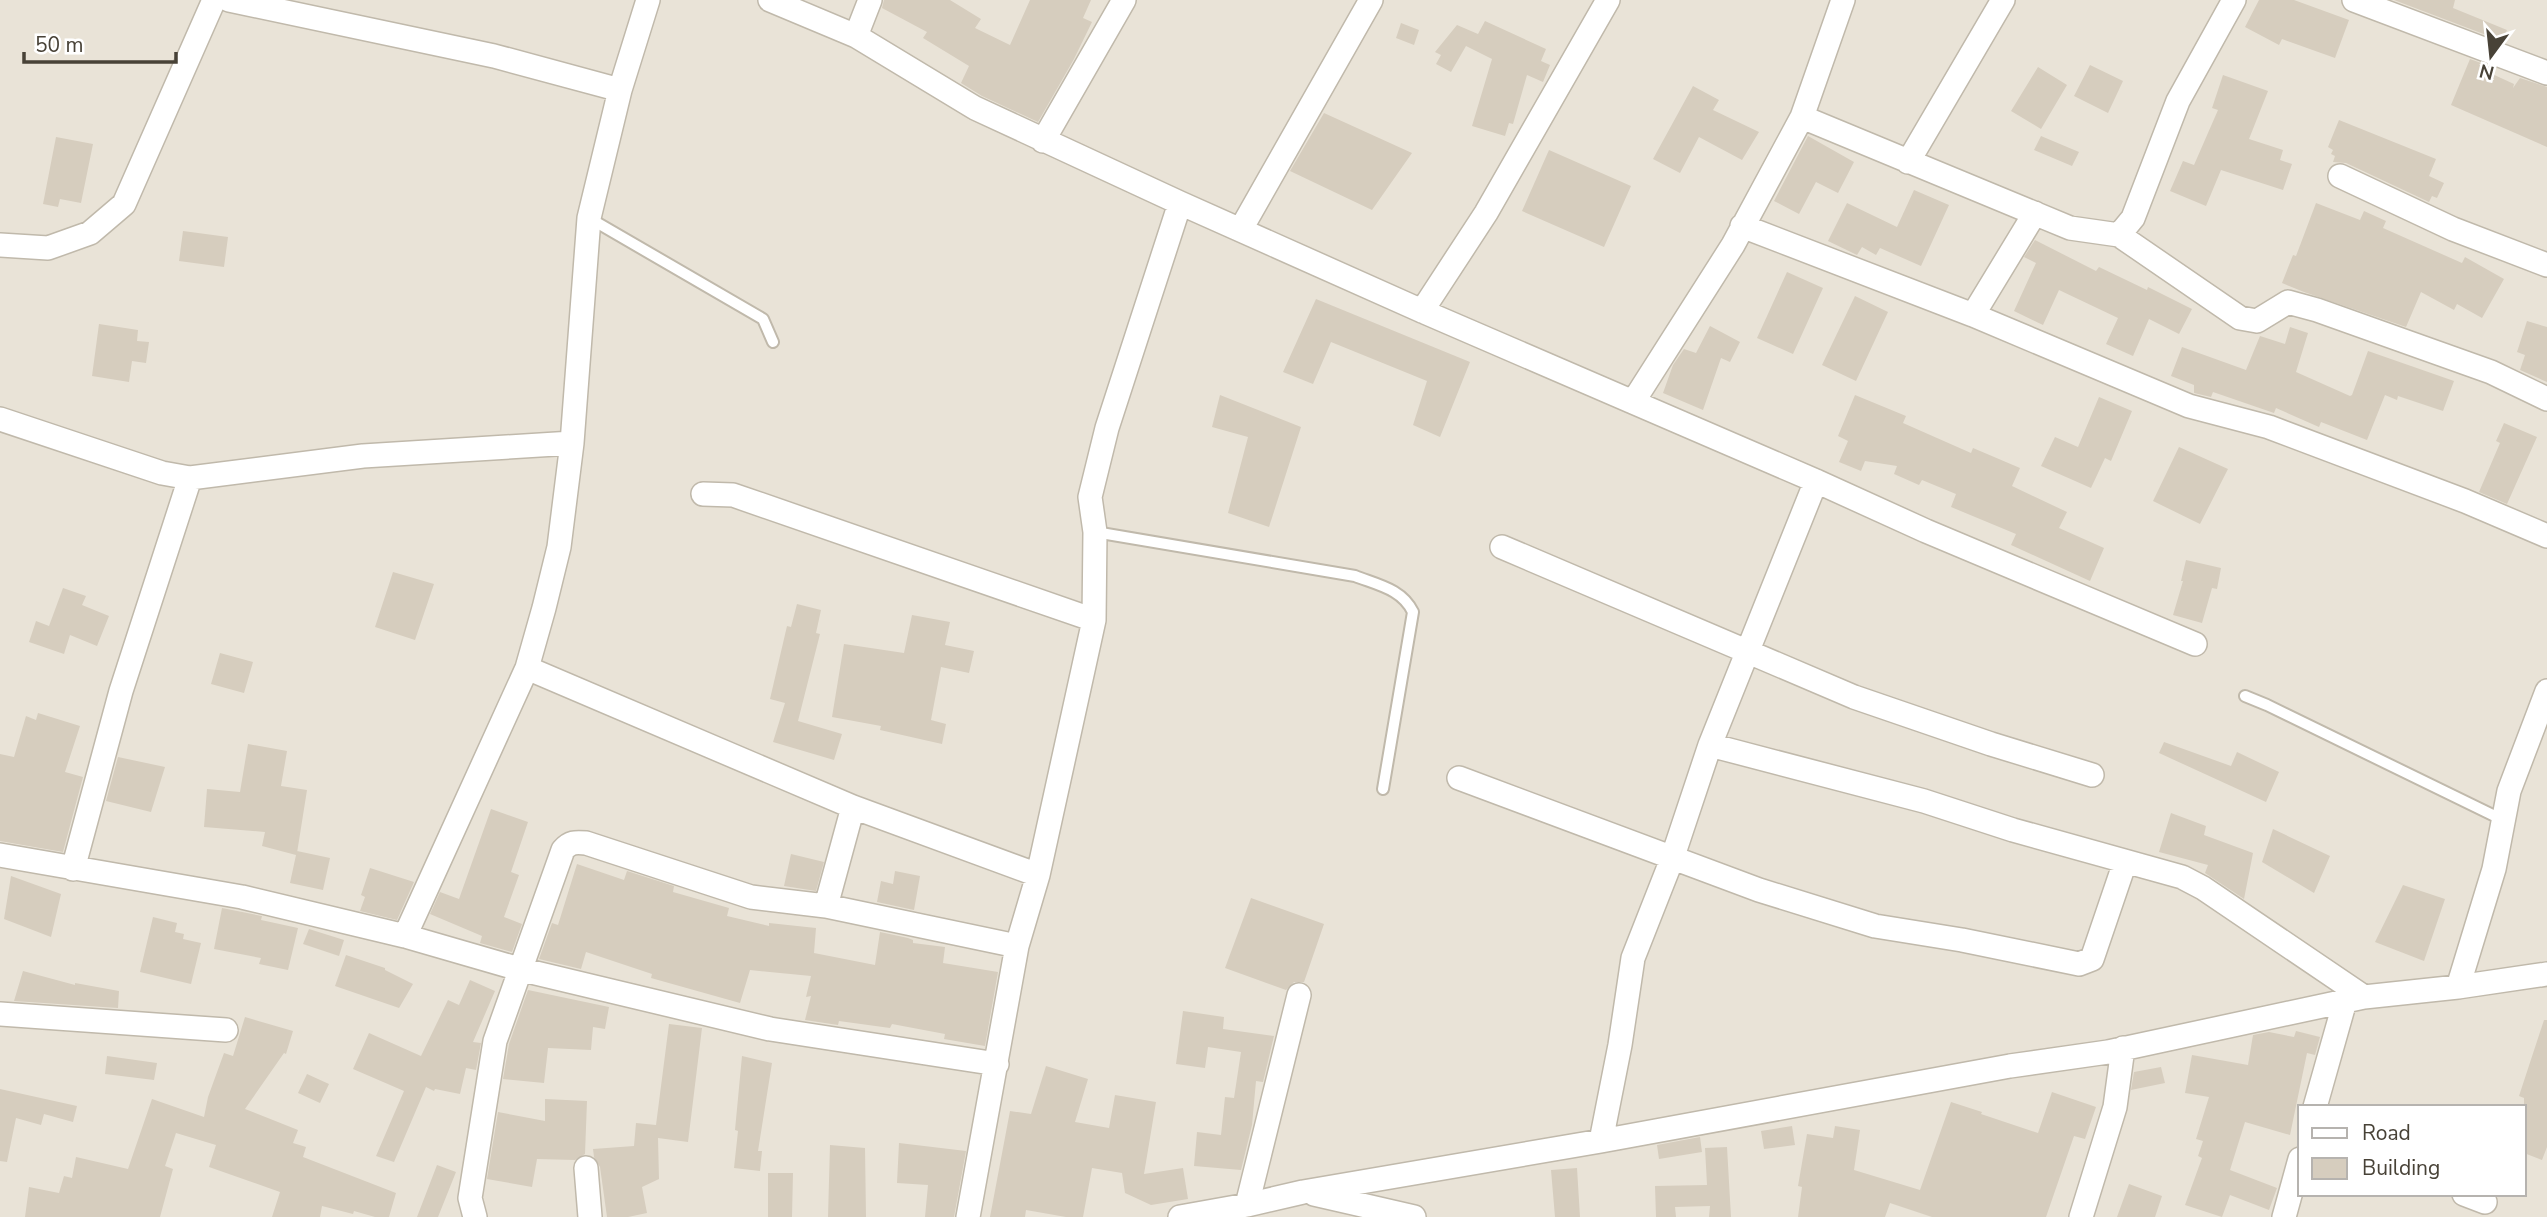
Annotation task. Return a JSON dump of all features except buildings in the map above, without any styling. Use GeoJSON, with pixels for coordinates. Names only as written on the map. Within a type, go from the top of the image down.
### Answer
{"type":"FeatureCollection","features":[{"type":"Feature","properties":{"kind":"street"},"geometry":{"type":"LineString","coordinates":[[0,245],[48,248],[90,233],[124,204],[214,0]]}},
{"type":"Feature","properties":{"kind":"street"},"geometry":{"type":"LineString","coordinates":[[229,0],[494,56],[620,90]]}},
{"type":"Feature","properties":{"kind":"street"},"geometry":{"type":"LineString","coordinates":[[404,936],[527,668],[559,548],[572,443],[589,218],[620,90],[648,0]]}},
{"type":"Feature","properties":{"kind":"street"},"geometry":{"type":"LineString","coordinates":[[770,0],[856,36],[975,108],[1180,203],[1926,531],[2195,644]]}},
{"type":"Feature","properties":{"kind":"street"},"geometry":{"type":"LineString","coordinates":[[856,36],[870,0]]}},
{"type":"Feature","properties":{"kind":"street"},"geometry":{"type":"LineString","coordinates":[[1043,141],[1124,0]]}},
{"type":"Feature","properties":{"kind":"street"},"geometry":{"type":"LineString","coordinates":[[1241,229],[1371,0]]}},
{"type":"Feature","properties":{"kind":"street"},"geometry":{"type":"LineString","coordinates":[[1422,311],[1486,213],[1608,0]]}},
{"type":"Feature","properties":{"kind":"street"},"geometry":{"type":"LineString","coordinates":[[1633,402],[1733,245],[1802,117],[1843,0]]}},
{"type":"Feature","properties":{"kind":"street"},"geometry":{"type":"LineString","coordinates":[[1908,162],[2003,0]]}},
{"type":"Feature","properties":{"kind":"street"},"geometry":{"type":"LineString","coordinates":[[2119,234],[2133,218],[2178,101],[2234,0]]}},
{"type":"Feature","properties":{"kind":"street"},"geometry":{"type":"LineString","coordinates":[[2354,0],[2547,73]]}},
{"type":"Feature","properties":{"kind":"street"},"geometry":{"type":"LineString","coordinates":[[1802,117],[2070,228],[2119,234],[2240,318],[2257,321],[2288,302],[2491,372],[2547,399]]}},
{"type":"Feature","properties":{"kind":"street"},"geometry":{"type":"LineString","coordinates":[[2340,176],[2453,229],[2547,265]]}},
{"type":"Feature","properties":{"kind":"street"},"geometry":{"type":"LineString","coordinates":[[968,1217],[1017,946],[1038,875],[1094,620],[1095,532],[1090,497],[1107,428],[1180,203]]}},
{"type":"Feature","properties":{"kind":"street"},"geometry":{"type":"LineString","coordinates":[[1973,315],[2035,213]]}},
{"type":"Feature","properties":{"kind":"street"},"geometry":{"type":"LineString","coordinates":[[1742,226],[1973,315],[2189,406],[2269,427],[2465,501],[2547,536]]}},
{"type":"Feature","properties":{"kind":"street"},"geometry":{"type":"LineString","coordinates":[[0,419],[162,473],[190,478],[363,456],[572,443]]}},
{"type":"Feature","properties":{"kind":"street"},"geometry":{"type":"LineString","coordinates":[[73,869],[121,691],[190,478]]}},
{"type":"Feature","properties":{"kind":"street"},"geometry":{"type":"LineString","coordinates":[[1601,1141],[1620,1045],[1633,958],[1672,859],[1710,745],[1816,481]]}},
{"type":"Feature","properties":{"kind":"street"},"geometry":{"type":"LineString","coordinates":[[703,494],[733,495],[1094,620]]}},
{"type":"Feature","properties":{"kind":"street"},"geometry":{"type":"LineString","coordinates":[[1502,547],[1746,653],[1879,706],[2092,775]]}},
{"type":"Feature","properties":{"kind":"street"},"geometry":{"type":"LineString","coordinates":[[527,668],[853,807],[1038,875]]}},
{"type":"Feature","properties":{"kind":"street"},"geometry":{"type":"LineString","coordinates":[[2458,987],[2494,869],[2509,791],[2547,691]]}},
{"type":"Feature","properties":{"kind":"street"},"geometry":{"type":"LineString","coordinates":[[1710,745],[1924,801],[2182,877],[2203,888],[2355,999]]}},
{"type":"Feature","properties":{"kind":"street"},"geometry":{"type":"LineString","coordinates":[[1460,778],[1672,859],[1759,890],[1875,926],[1962,940],[2079,964],[2092,959],[2125,862]]}},
{"type":"Feature","properties":{"kind":"street"},"geometry":{"type":"LineString","coordinates":[[826,906],[853,807]]}},
{"type":"Feature","properties":{"kind":"street"},"geometry":{"type":"LineString","coordinates":[[475,1217],[470,1198],[495,1041],[563,850],[575,842],[586,843],[751,897],[826,906],[1017,946]]}},
{"type":"Feature","properties":{"kind":"street"},"geometry":{"type":"LineString","coordinates":[[0,855],[243,897],[404,936],[519,969],[770,1029],[997,1064]]}},
{"type":"Feature","properties":{"kind":"street"},"geometry":{"type":"LineString","coordinates":[[1180,1217],[1303,1192],[2123,1048],[2355,999],[2547,974]]}},
{"type":"Feature","properties":{"kind":"street"},"geometry":{"type":"LineString","coordinates":[[1247,1205],[1299,995]]}},
{"type":"Feature","properties":{"kind":"street"},"geometry":{"type":"LineString","coordinates":[[2316,1105],[2355,999]]}},
{"type":"Feature","properties":{"kind":"street"},"geometry":{"type":"LineString","coordinates":[[0,1014],[226,1030]]}},
{"type":"Feature","properties":{"kind":"street"},"geometry":{"type":"LineString","coordinates":[[2081,1217],[2115,1107],[2123,1048]]}},
{"type":"Feature","properties":{"kind":"street"},"geometry":{"type":"LineString","coordinates":[[2284,1217],[2298,1166]]}},
{"type":"Feature","properties":{"kind":"street"},"geometry":{"type":"LineString","coordinates":[[586,1168],[590,1217]]}},
{"type":"Feature","properties":{"kind":"street"},"geometry":{"type":"LineString","coordinates":[[1303,1192],[1414,1217]]}},
{"type":"Feature","properties":{"kind":"lane"},"geometry":{"type":"LineString","coordinates":[[589,218],[763,319],[773,342]]}},
{"type":"Feature","properties":{"kind":"lane"},"geometry":{"type":"LineString","coordinates":[[1095,532],[1356,576],[1395,591],[1407,600],[1413,612],[1383,789]]}},
{"type":"Feature","properties":{"kind":"lane"},"geometry":{"type":"LineString","coordinates":[[2245,696],[2503,820]]}},
{"type":"Feature","properties":{"kind":"shaded area"},"geometry":{"type":"Polygon","coordinates":[[[0,0],[2547,0],[2547,1217],[0,1217],[0,0]]]}}]}
